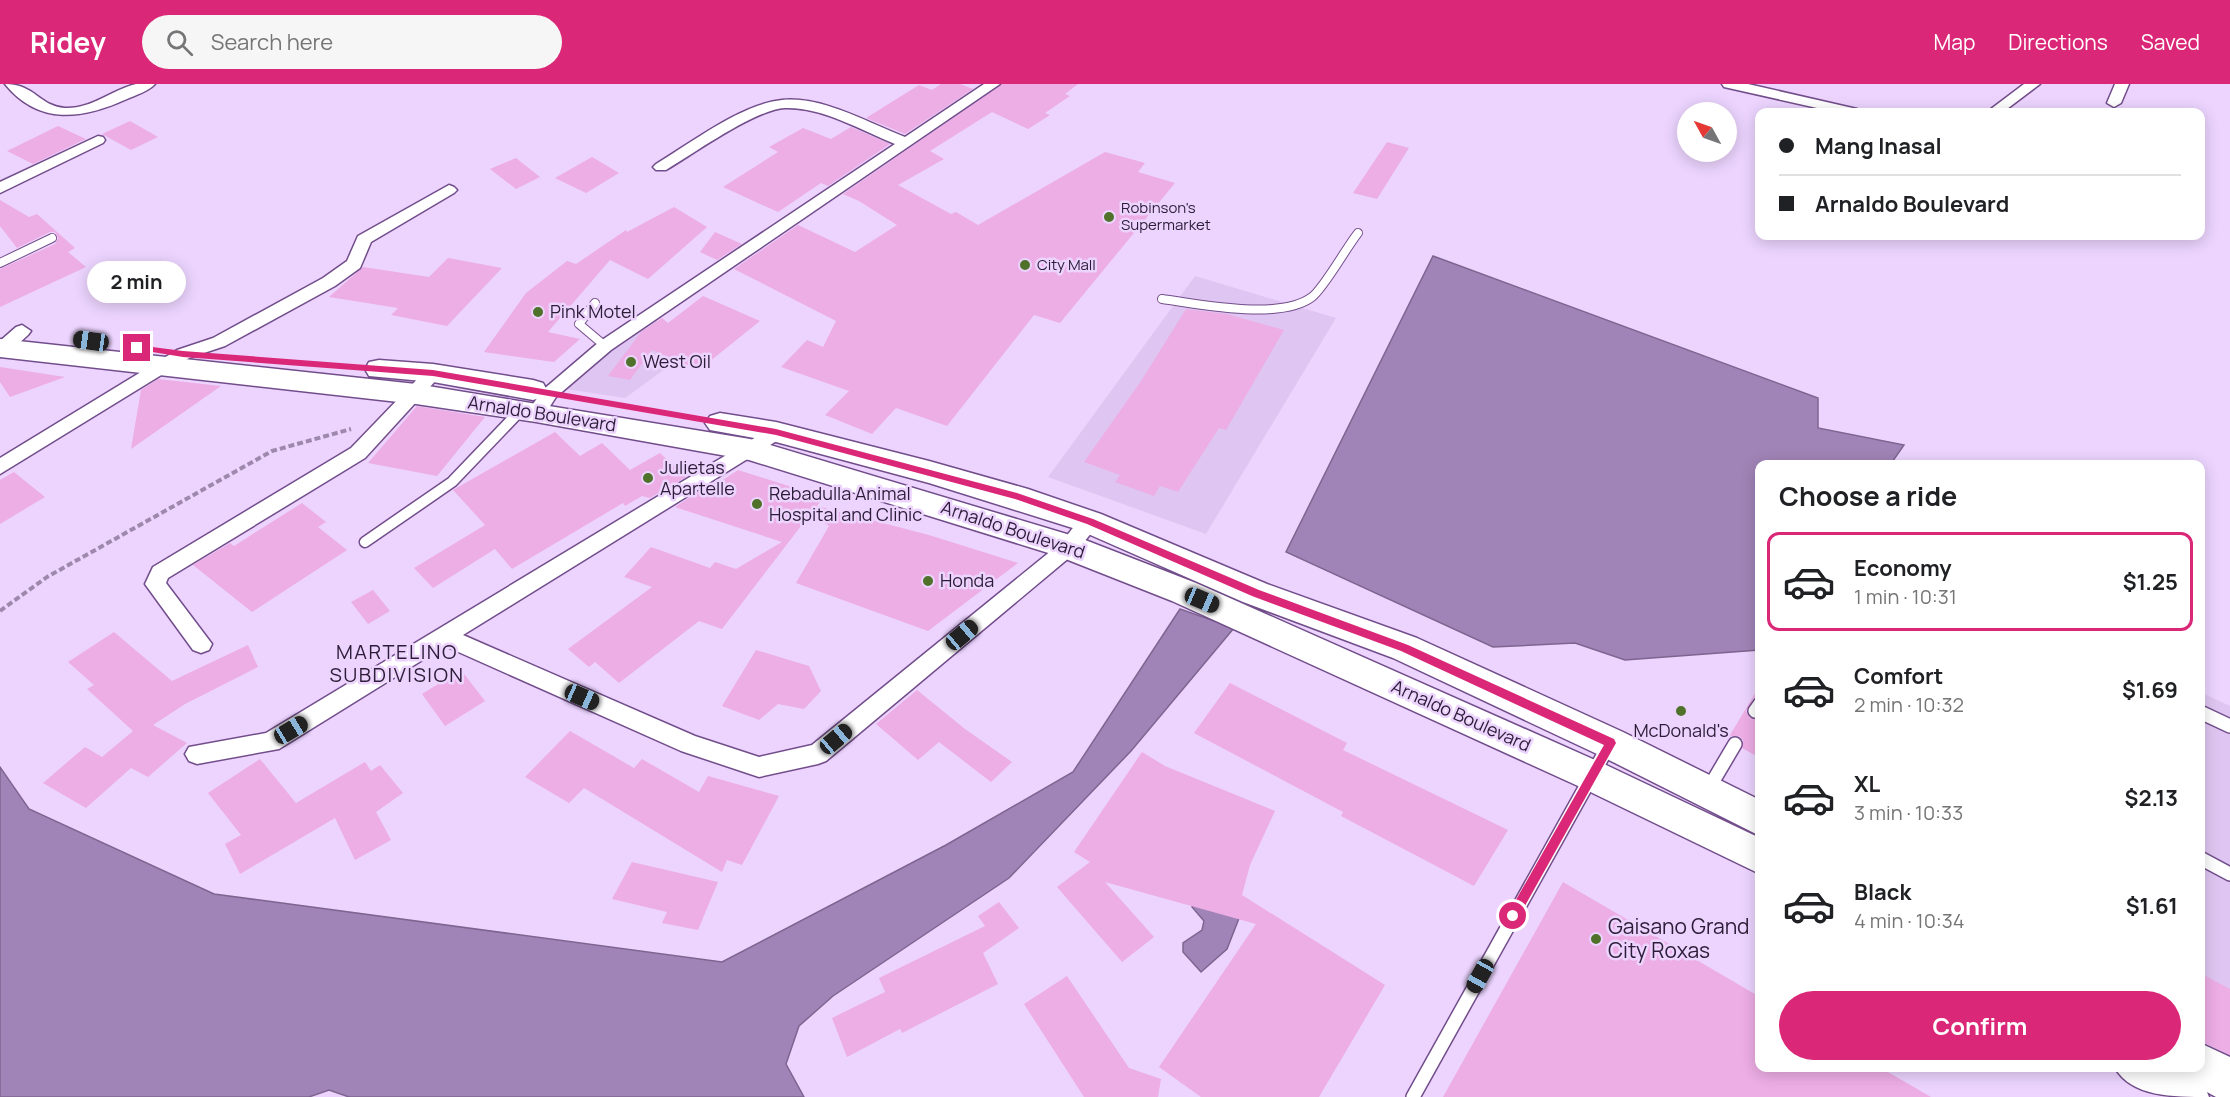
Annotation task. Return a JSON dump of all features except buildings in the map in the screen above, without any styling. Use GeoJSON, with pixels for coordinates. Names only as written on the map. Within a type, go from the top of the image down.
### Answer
{"type":"FeatureCollection","features":[{"type":"Feature","properties":{"kind":"highway","name":"Arnaldo Boulevard"},"geometry":{"type":"LineString","coordinates":[[5,341],[174,361],[425,384],[750,450],[1069,547],[1237,614],[1591,775],[1755,855]]}},
{"type":"Feature","properties":{"kind":"highway","name":"Arnaldo Boulevard"},"geometry":{"type":"LineString","coordinates":[[535,405],[776,432],[1017,497],[1090,522],[1255,593],[1405,648],[1610,743],[1755,816]]}},
{"type":"Feature","properties":{"kind":"highway"},"geometry":{"type":"LineString","coordinates":[[2205,1067],[2230,1081]]}},
{"type":"Feature","properties":{"kind":"highway"},"geometry":{"type":"LineString","coordinates":[[2144,1072],[2187,1097]]}},
{"type":"Feature","properties":{"kind":"street"},"geometry":{"type":"LineString","coordinates":[[12,84],[57,112],[82,110],[148,84]]}},
{"type":"Feature","properties":{"kind":"street"},"geometry":{"type":"LineString","coordinates":[[535,405],[605,346],[993,84]]}},
{"type":"Feature","properties":{"kind":"street"},"geometry":{"type":"LineString","coordinates":[[1729,84],[1834,108]]}},
{"type":"Feature","properties":{"kind":"street"},"geometry":{"type":"LineString","coordinates":[[1999,108],[2032,84]]}},
{"type":"Feature","properties":{"kind":"street"},"geometry":{"type":"LineString","coordinates":[[2114,104],[2122,84]]}},
{"type":"Feature","properties":{"kind":"street"},"geometry":{"type":"LineString","coordinates":[[661,167],[742,121],[782,103],[813,108],[907,143]]}},
{"type":"Feature","properties":{"kind":"street"},"geometry":{"type":"LineString","coordinates":[[0,188],[98,140]]}},
{"type":"Feature","properties":{"kind":"street"},"geometry":{"type":"LineString","coordinates":[[0,467],[174,361],[219,342],[329,282],[354,264],[364,239],[449,190]]}},
{"type":"Feature","properties":{"kind":"street"},"geometry":{"type":"LineString","coordinates":[[201,644],[155,584],[160,573],[358,453],[425,384]]}},
{"type":"Feature","properties":{"kind":"street"},"geometry":{"type":"LineString","coordinates":[[196,754],[272,742],[776,432]]}},
{"type":"Feature","properties":{"kind":"street"},"geometry":{"type":"LineString","coordinates":[[445,637],[689,744],[759,767],[818,754],[1069,547],[1090,522]]}},
{"type":"Feature","properties":{"kind":"lane"},"geometry":{"type":"LineString","coordinates":[[1162,299],[1251,308],[1288,307],[1310,298],[1327,280],[1338,258],[1358,233]]}},
{"type":"Feature","properties":{"kind":"lane"},"geometry":{"type":"LineString","coordinates":[[0,263],[52,238]]}},
{"type":"Feature","properties":{"kind":"lane"},"geometry":{"type":"LineString","coordinates":[[595,303],[579,324],[588,334],[605,346]]}},
{"type":"Feature","properties":{"kind":"lane"},"geometry":{"type":"LineString","coordinates":[[365,542],[452,482],[535,405]]}},
{"type":"Feature","properties":{"kind":"lane"},"geometry":{"type":"LineString","coordinates":[[2205,714],[2230,726]]}},
{"type":"Feature","properties":{"kind":"lane"},"geometry":{"type":"LineString","coordinates":[[1413,1097],[1610,743]]}},
{"type":"Feature","properties":{"kind":"lane"},"geometry":{"type":"LineString","coordinates":[[1706,792],[1735,744]]}},
{"type":"Feature","properties":{"kind":"lane"},"geometry":{"type":"LineString","coordinates":[[2205,861],[2230,874]]}},
{"type":"Feature","properties":{"kind":"path"},"geometry":{"type":"LineString","coordinates":[[0,611],[47,577],[272,451],[392,418]]}},
{"type":"Feature","properties":{"kind":"shaded area"},"geometry":{"type":"Polygon","coordinates":[[[1433,256],[1818,398],[1818,428],[1904,445],[1894,460],[1755,460],[1755,650],[1625,660],[1575,643],[1493,647],[1286,552],[1433,256]]]}},
{"type":"Feature","properties":{"kind":"shaded area"},"geometry":{"type":"Polygon","coordinates":[[[1195,276],[1336,318],[1206,534],[1048,477],[1195,276]]]}},
{"type":"Feature","properties":{"kind":"shaded area"},"geometry":{"type":"Polygon","coordinates":[[[655,320],[702,342],[625,398],[566,389],[578,373],[655,320]]]}},
{"type":"Feature","properties":{"kind":"shaded area"},"geometry":{"type":"Polygon","coordinates":[[[1180,609],[1234,628],[1131,751],[1009,878],[833,996],[799,1026],[786,1064],[804,1097],[349,1097],[329,1090],[309,1097],[0,1097],[0,767],[29,809],[214,894],[722,962],[946,845],[1073,772],[1180,609]]]}},
{"type":"Feature","properties":{"kind":"shaded area"},"geometry":{"type":"Polygon","coordinates":[[[2205,694],[2230,706],[2230,1035],[2205,1021],[2205,694]]]}},
{"type":"Feature","properties":{"kind":"shaded area"},"geometry":{"type":"Polygon","coordinates":[[[1197,897],[1243,908],[1227,949],[1201,972],[1183,952],[1183,943],[1202,930],[1204,921],[1192,907],[1197,897]]]}},
{"type":"Feature","properties":{"kind":"place","name":"Robinson's Supermarket"},"geometry":{"type":"Point","coordinates":[1109,217]}},
{"type":"Feature","properties":{"kind":"place","name":"City Mall"},"geometry":{"type":"Point","coordinates":[1025,265]}},
{"type":"Feature","properties":{"kind":"place","name":"Pink Motel"},"geometry":{"type":"Point","coordinates":[538,312]}},
{"type":"Feature","properties":{"kind":"place","name":"West Oil"},"geometry":{"type":"Point","coordinates":[631,362]}},
{"type":"Feature","properties":{"kind":"place","name":"Julietas Apartelle"},"geometry":{"type":"Point","coordinates":[648,478]}},
{"type":"Feature","properties":{"kind":"place","name":"Rebadulla Animal Hospital and Clinic"},"geometry":{"type":"Point","coordinates":[757,504]}},
{"type":"Feature","properties":{"kind":"place","name":"Honda"},"geometry":{"type":"Point","coordinates":[928,581]}},
{"type":"Feature","properties":{"kind":"place","name":"McDonald's"},"geometry":{"type":"Point","coordinates":[1681,711]}},
{"type":"Feature","properties":{"kind":"place","name":"Gaisano Grand City Roxas"},"geometry":{"type":"Point","coordinates":[1596,939]}},
{"type":"Feature","properties":{"kind":"district","name":"MARTELINO SUBDIVISION"},"geometry":{"type":"Point","coordinates":[397,664]}},
{"type":"Feature","properties":{"kind":"route"},"geometry":{"type":"LineString","coordinates":[[137,348],[183,354],[433,373],[776,432],[1017,497],[1090,522],[1255,593],[1405,648],[1610,743],[1513,916]]}}]}
